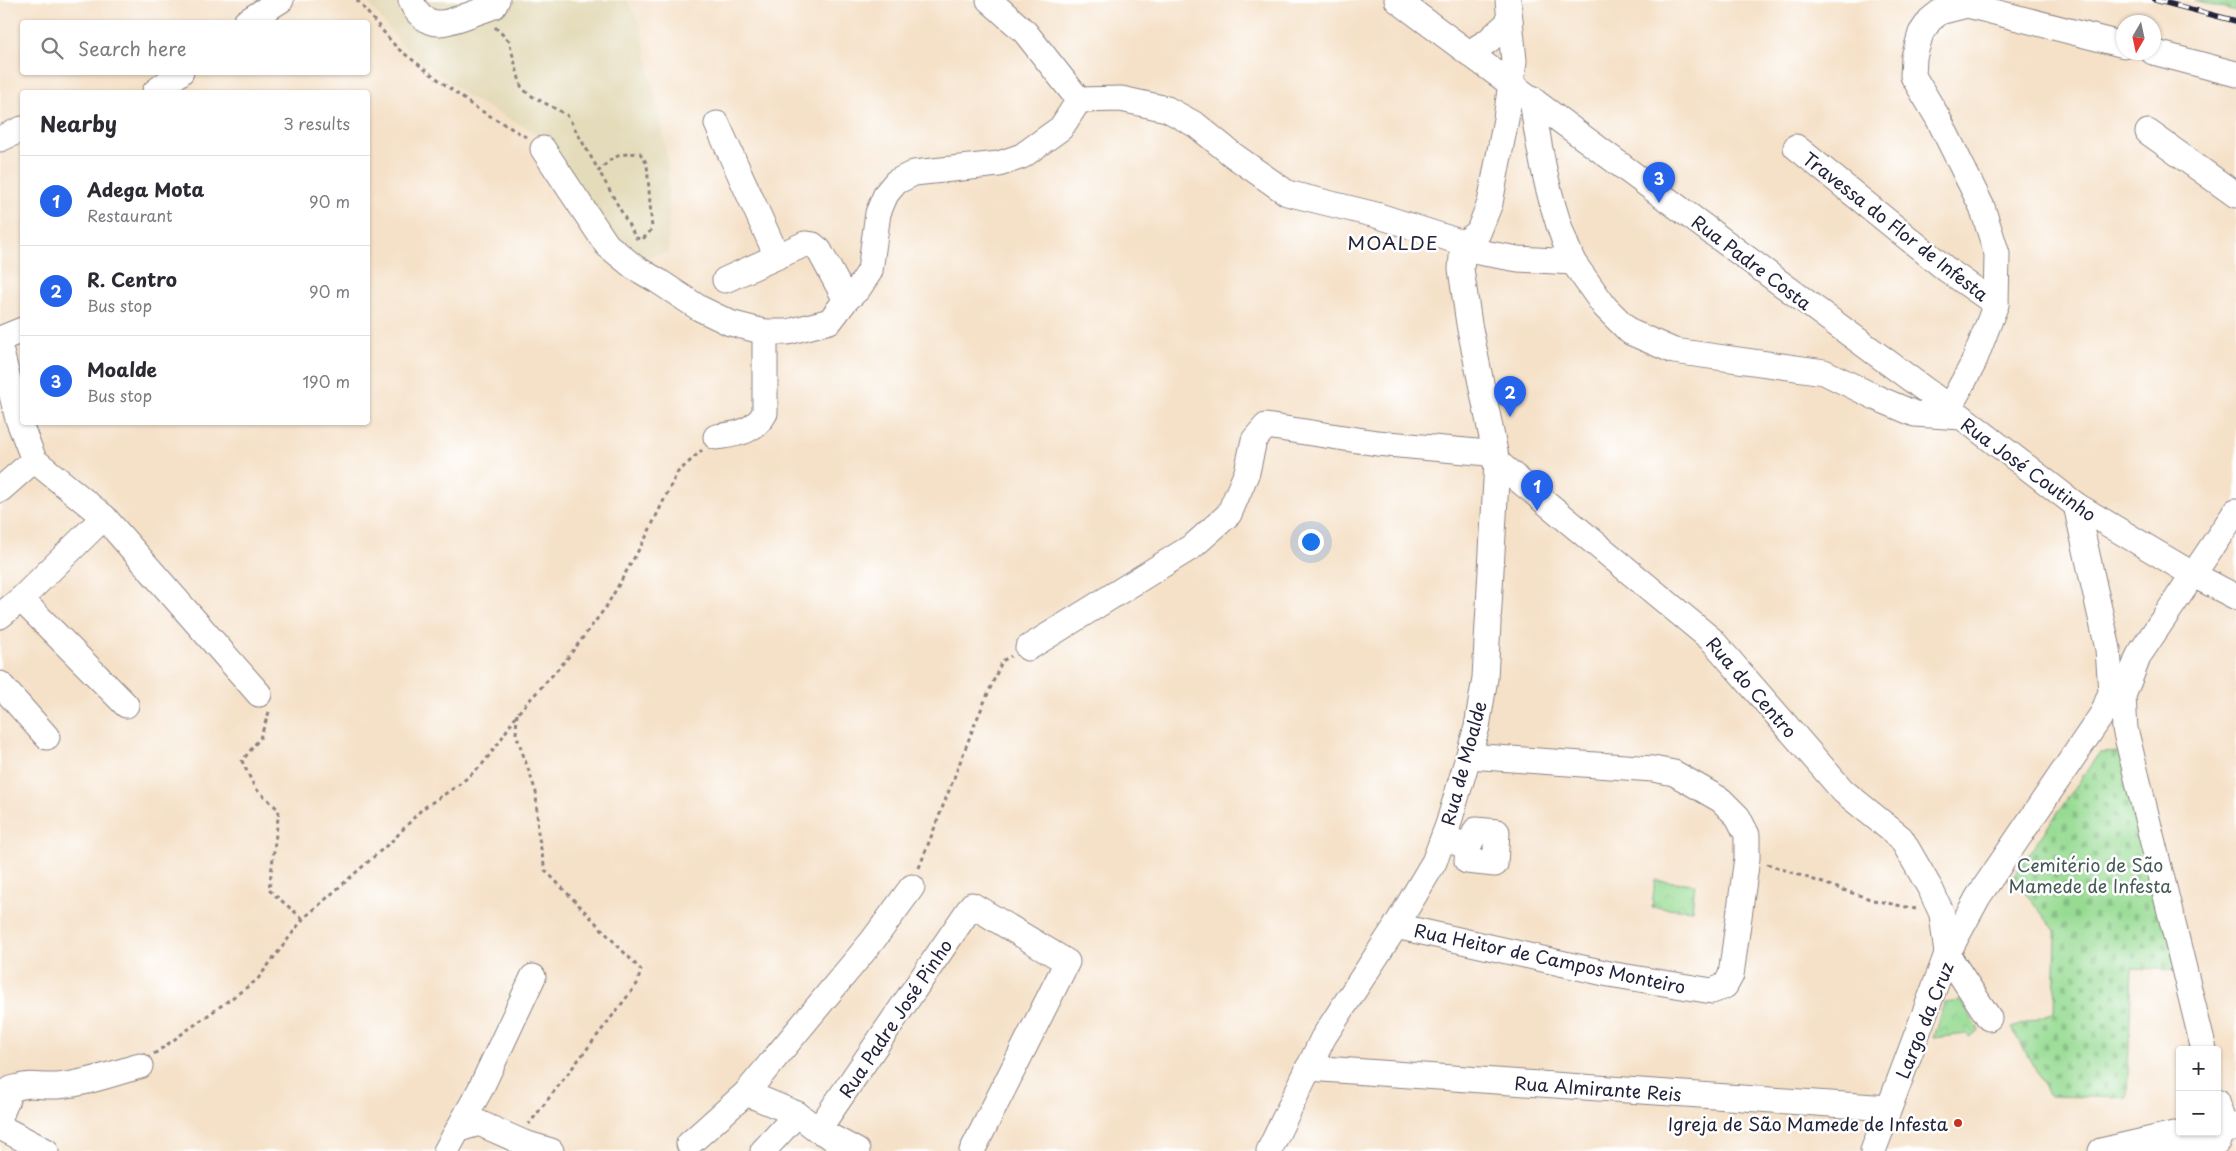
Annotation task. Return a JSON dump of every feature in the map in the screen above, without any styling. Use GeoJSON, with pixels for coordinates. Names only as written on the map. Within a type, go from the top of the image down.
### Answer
{"type":"FeatureCollection","features":[{"type":"Feature","properties":{"kind":"main road"},"geometry":{"type":"LineString","coordinates":[[2150,1151],[2206,1136]]}},
{"type":"Feature","properties":{"kind":"street"},"geometry":{"type":"LineString","coordinates":[[253,13],[281,0]]}},
{"type":"Feature","properties":{"kind":"street"},"geometry":{"type":"LineString","coordinates":[[411,0],[413,8],[425,20],[440,24],[477,6]]}},
{"type":"Feature","properties":{"kind":"street"},"geometry":{"type":"LineString","coordinates":[[989,0],[1025,32],[1079,100]]}},
{"type":"Feature","properties":{"kind":"street","name":"Rua Padre Costa"},"geometry":{"type":"LineString","coordinates":[[1397,0],[1532,98],[1955,413]]}},
{"type":"Feature","properties":{"kind":"street"},"geometry":{"type":"LineString","coordinates":[[1955,413],[1996,304],[1997,254],[1982,208],[1938,118],[1912,76],[1914,57],[1921,33],[1930,20],[1940,12],[1966,5],[2116,43]]}},
{"type":"Feature","properties":{"kind":"street"},"geometry":{"type":"LineString","coordinates":[[1463,243],[1478,233],[1490,203],[1514,61],[1509,10]]}},
{"type":"Feature","properties":{"kind":"street"},"geometry":{"type":"LineString","coordinates":[[1469,53],[1488,41],[1509,10]]}},
{"type":"Feature","properties":{"kind":"street"},"geometry":{"type":"LineString","coordinates":[[2161,54],[2236,74]]}},
{"type":"Feature","properties":{"kind":"street"},"geometry":{"type":"LineString","coordinates":[[158,90],[177,75]]}},
{"type":"Feature","properties":{"kind":"street","name":"Rua José Coutinho"},"geometry":{"type":"LineString","coordinates":[[1532,98],[1546,182],[1573,262],[1605,308],[1630,332],[1674,350],[1824,372],[1915,414],[1955,413],[2076,505],[2192,574],[2236,597]]}},
{"type":"Feature","properties":{"kind":"street"},"geometry":{"type":"LineString","coordinates":[[1079,100],[1121,99],[1167,109],[1196,125],[1233,155],[1287,192],[1376,215],[1463,243],[1478,252],[1518,259],[1573,262]]}},
{"type":"Feature","properties":{"kind":"street"},"geometry":{"type":"LineString","coordinates":[[543,149],[606,244],[634,267],[699,308],[730,323],[765,332],[788,332],[830,321],[846,300],[858,289],[870,271],[878,213],[886,194],[896,182],[914,173],[999,164],[1022,156],[1061,128],[1079,100]]}},
{"type":"Feature","properties":{"kind":"street"},"geometry":{"type":"LineString","coordinates":[[717,124],[777,256]]}},
{"type":"Feature","properties":{"kind":"street"},"geometry":{"type":"LineString","coordinates":[[0,139],[20,130]]}},
{"type":"Feature","properties":{"kind":"street"},"geometry":{"type":"LineString","coordinates":[[2148,132],[2236,195]]}},
{"type":"Feature","properties":{"kind":"street","name":"Travessa do Flor de Infesta"},"geometry":{"type":"LineString","coordinates":[[1796,147],[1946,269],[1996,304]]}},
{"type":"Feature","properties":{"kind":"street","name":"Rua de Moalde"},"geometry":{"type":"LineString","coordinates":[[1269,1151],[1324,1038],[1396,926],[1434,862],[1444,836],[1477,727],[1485,678],[1497,462],[1469,324],[1461,269],[1463,243]]}},
{"type":"Feature","properties":{"kind":"street"},"geometry":{"type":"LineString","coordinates":[[725,280],[804,244],[813,244],[819,250],[846,300]]}},
{"type":"Feature","properties":{"kind":"street"},"geometry":{"type":"LineString","coordinates":[[0,340],[20,331]]}},
{"type":"Feature","properties":{"kind":"street"},"geometry":{"type":"LineString","coordinates":[[716,437],[750,429],[759,423],[765,414],[765,332]]}},
{"type":"Feature","properties":{"kind":"street"},"geometry":{"type":"LineString","coordinates":[[0,348],[20,424]]}},
{"type":"Feature","properties":{"kind":"street"},"geometry":{"type":"LineString","coordinates":[[20,425],[34,460],[104,517],[259,694]]}},
{"type":"Feature","properties":{"kind":"street","name":"Rua do Centro"},"geometry":{"type":"LineString","coordinates":[[1028,648],[1193,546],[1229,514],[1246,472],[1254,440],[1266,426],[1377,443],[1488,453],[1712,640],[1843,791],[1901,838],[1931,890],[1942,914],[1947,954]]}},
{"type":"Feature","properties":{"kind":"street"},"geometry":{"type":"LineString","coordinates":[[0,490],[34,460]]}},
{"type":"Feature","properties":{"kind":"street"},"geometry":{"type":"LineString","coordinates":[[2076,505],[2125,729],[2203,1046]]}},
{"type":"Feature","properties":{"kind":"street"},"geometry":{"type":"LineString","coordinates":[[1947,954],[1978,897],[2117,694],[2139,655],[2236,511]]}},
{"type":"Feature","properties":{"kind":"street"},"geometry":{"type":"LineString","coordinates":[[0,616],[21,600],[104,517]]}},
{"type":"Feature","properties":{"kind":"street"},"geometry":{"type":"LineString","coordinates":[[21,600],[126,704]]}},
{"type":"Feature","properties":{"kind":"street"},"geometry":{"type":"LineString","coordinates":[[2108,649],[2122,657],[2139,655]]}},
{"type":"Feature","properties":{"kind":"street"},"geometry":{"type":"LineString","coordinates":[[0,684],[47,737]]}},
{"type":"Feature","properties":{"kind":"street"},"geometry":{"type":"LineString","coordinates":[[2095,725],[2125,729]]}},
{"type":"Feature","properties":{"kind":"street","name":"Rua Heitor de Campos Monteiro"},"geometry":{"type":"LineString","coordinates":[[1396,926],[1609,974],[1712,990],[1725,986],[1731,975],[1747,858],[1747,835],[1738,817],[1721,800],[1674,773],[1653,769],[1468,756]]}},
{"type":"Feature","properties":{"kind":"street"},"geometry":{"type":"LineString","coordinates":[[1444,836],[1468,848]]}},
{"type":"Feature","properties":{"kind":"street"},"geometry":{"type":"LineString","coordinates":[[690,1144],[746,1093],[873,940],[912,888]]}},
{"type":"Feature","properties":{"kind":"street","name":"Rua Padre José Pinho"},"geometry":{"type":"LineString","coordinates":[[818,1130],[972,905],[1067,962],[972,1151]]}},
{"type":"Feature","properties":{"kind":"street","name":"Largo da Cruz"},"geometry":{"type":"LineString","coordinates":[[1947,954],[1989,1018]]}},
{"type":"Feature","properties":{"kind":"street","name":"Largo da Cruz"},"geometry":{"type":"LineString","coordinates":[[1873,1151],[1947,954]]}},
{"type":"Feature","properties":{"kind":"street"},"geometry":{"type":"LineString","coordinates":[[446,1151],[480,1090],[533,977]]}},
{"type":"Feature","properties":{"kind":"street"},"geometry":{"type":"LineString","coordinates":[[0,1117],[11,1089],[28,1084],[57,1086],[93,1079],[140,1066]]}},
{"type":"Feature","properties":{"kind":"street","name":"Rua Almirante Reis"},"geometry":{"type":"LineString","coordinates":[[1308,1068],[1889,1108]]}},
{"type":"Feature","properties":{"kind":"street"},"geometry":{"type":"LineString","coordinates":[[746,1093],[797,1114],[818,1130],[857,1151]]}},
{"type":"Feature","properties":{"kind":"street"},"geometry":{"type":"LineString","coordinates":[[762,1151],[797,1114]]}},
{"type":"Feature","properties":{"kind":"street"},"geometry":{"type":"LineString","coordinates":[[459,1129],[479,1123],[517,1140],[551,1151]]}},
{"type":"Feature","properties":{"kind":"street"},"geometry":{"type":"LineString","coordinates":[[0,1127],[46,1151]]}},
{"type":"Feature","properties":{"kind":"street"},"geometry":{"type":"LineString","coordinates":[[2101,1151],[2176,1133]]}},
{"type":"Feature","properties":{"kind":"path"},"geometry":{"type":"LineString","coordinates":[[357,0],[397,48],[473,106],[507,125],[543,149]]}},
{"type":"Feature","properties":{"kind":"path"},"geometry":{"type":"LineString","coordinates":[[477,6],[509,41],[521,86],[528,94],[567,115],[636,238],[643,239],[652,229],[647,164],[640,153],[619,154],[608,160],[600,171]]}},
{"type":"Feature","properties":{"kind":"path"},"geometry":{"type":"LineString","coordinates":[[140,1066],[256,980],[303,919],[394,839],[422,810],[460,784],[480,766],[498,744],[517,714],[566,660],[606,607],[646,537],[677,473],[716,437]]}},
{"type":"Feature","properties":{"kind":"path"},"geometry":{"type":"LineString","coordinates":[[912,888],[974,726],[1002,661],[1028,648]]}},
{"type":"Feature","properties":{"kind":"path"},"geometry":{"type":"LineString","coordinates":[[259,694],[271,707],[260,738],[242,761],[255,788],[279,810],[269,890],[303,919]]}},
{"type":"Feature","properties":{"kind":"path"},"geometry":{"type":"LineString","coordinates":[[517,714],[516,734],[536,792],[538,833],[545,870],[640,970],[637,984],[517,1140]]}},
{"type":"Feature","properties":{"kind":"path"},"geometry":{"type":"LineString","coordinates":[[1747,858],[1873,900],[1942,914]]}},
{"type":"Feature","properties":{"kind":"shaded area"},"geometry":{"type":"Polygon","coordinates":[[[366,0],[627,0],[640,24],[668,159],[669,253],[635,258],[609,238],[550,148],[532,131],[468,97],[402,45],[366,0]]]}},
{"type":"Feature","properties":{"kind":"green space"},"geometry":{"type":"Polygon","coordinates":[[[2195,0],[2236,0],[2236,11],[2195,0]]]}},
{"type":"Feature","properties":{"kind":"green space","name":"Cemitério de São Mamede de Infesta"},"geometry":{"type":"Polygon","coordinates":[[[2124,752],[2177,970],[2132,968],[2127,1098],[2050,1096],[2012,1028],[2054,1012],[2056,932],[2013,877],[2099,753],[2124,752]]]}},
{"type":"Feature","properties":{"kind":"green space"},"geometry":{"type":"Polygon","coordinates":[[[1655,880],[1695,884],[1692,910],[1652,907],[1655,880]]]}},
{"type":"Feature","properties":{"kind":"green space"},"geometry":{"type":"Polygon","coordinates":[[[1961,1001],[1979,1030],[1969,1037],[1967,1034],[1933,1038],[1944,1003],[1961,1001]]]}},
{"type":"Feature","properties":{"kind":"railway"},"geometry":{"type":"LineString","coordinates":[[2155,0],[2236,21]]}},
{"type":"Feature","properties":{"kind":"place","name":"Moalde"},"geometry":{"type":"Point","coordinates":[1659,203]}},
{"type":"Feature","properties":{"kind":"place","name":"R. Centro"},"geometry":{"type":"Point","coordinates":[1510,417]}},
{"type":"Feature","properties":{"kind":"place","name":"Adega Mota"},"geometry":{"type":"Point","coordinates":[1537,511]}},
{"type":"Feature","properties":{"kind":"place","name":"Igreja de São Mamede de Infesta"},"geometry":{"type":"Point","coordinates":[1958,1123]}},
{"type":"Feature","properties":{"kind":"district","name":"MOALDE"},"geometry":{"type":"Point","coordinates":[1393,242]}}]}
